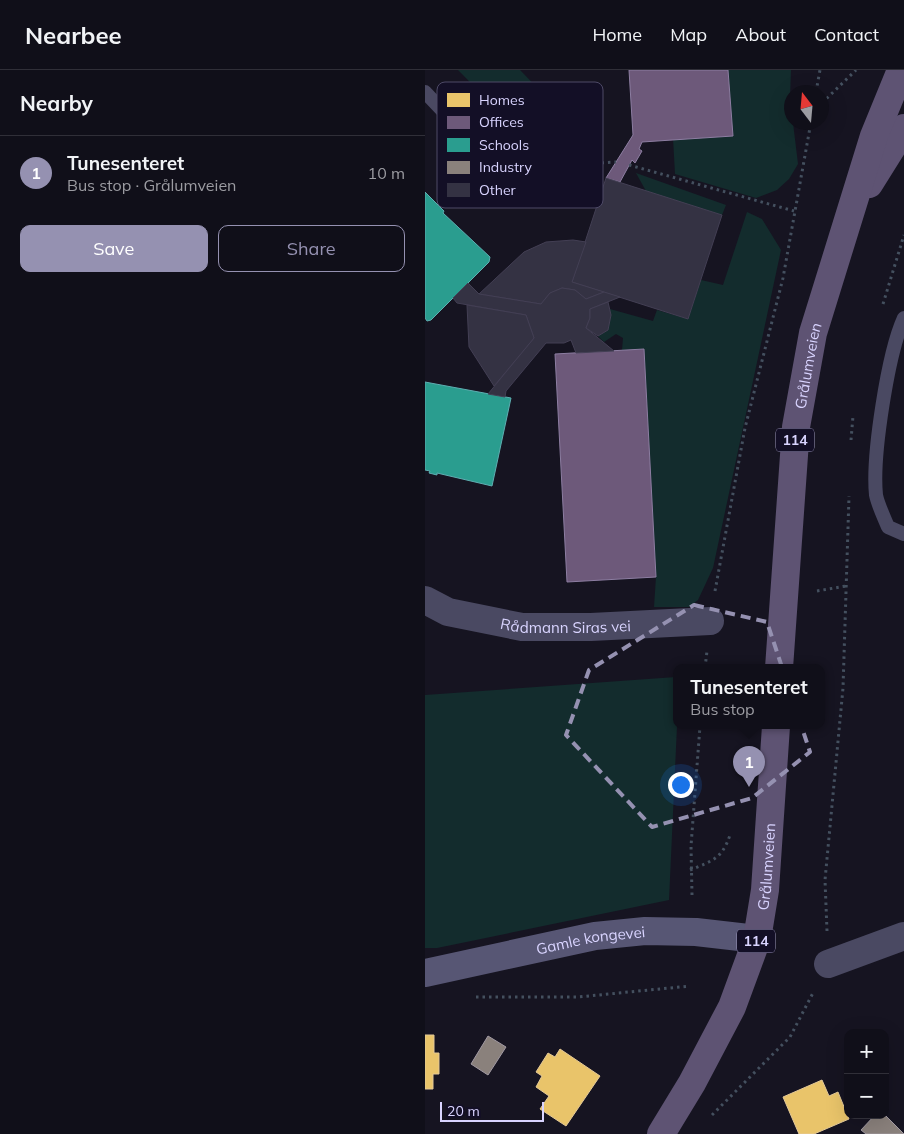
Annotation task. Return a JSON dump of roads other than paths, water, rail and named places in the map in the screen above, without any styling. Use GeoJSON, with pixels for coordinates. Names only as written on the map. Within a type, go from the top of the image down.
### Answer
{"type":"FeatureCollection","features":[{"type":"Feature","properties":{"kind":"main road","name":"Grålumveien"},"geometry":{"type":"LineString","coordinates":[[779,664],[796,427],[813,333],[874,136],[901,70]]}},
{"type":"Feature","properties":{"kind":"main road","name":"Grålumveien"},"geometry":{"type":"LineString","coordinates":[[849,218],[904,128]]}},
{"type":"Feature","properties":{"kind":"main road","name":"Grålumveien"},"geometry":{"type":"LineString","coordinates":[[661,1134],[693,1083],[732,1007],[757,939],[765,890],[776,729]]}},
{"type":"Feature","properties":{"kind":"main road","name":"Gamle kongevei"},"geometry":{"type":"LineString","coordinates":[[425,973],[595,936],[696,932],[757,939]]}},
{"type":"Feature","properties":{"kind":"street","name":"Rådmann Siras vei"},"geometry":{"type":"LineString","coordinates":[[425,600],[448,612],[522,627],[591,627],[710,621]]}},
{"type":"Feature","properties":{"kind":"street"},"geometry":{"type":"LineString","coordinates":[[828,964],[904,936]]}},
{"type":"Feature","properties":{"kind":"lane"},"geometry":{"type":"LineString","coordinates":[[425,92],[437,105]]}},
{"type":"Feature","properties":{"kind":"lane"},"geometry":{"type":"LineString","coordinates":[[904,318],[897,334],[884,402],[877,456],[876,496],[888,527],[904,534]]}},
{"type":"Feature","properties":{"kind":"place","name":"Tunesenteret"},"geometry":{"type":"Point","coordinates":[749,787]}}]}
